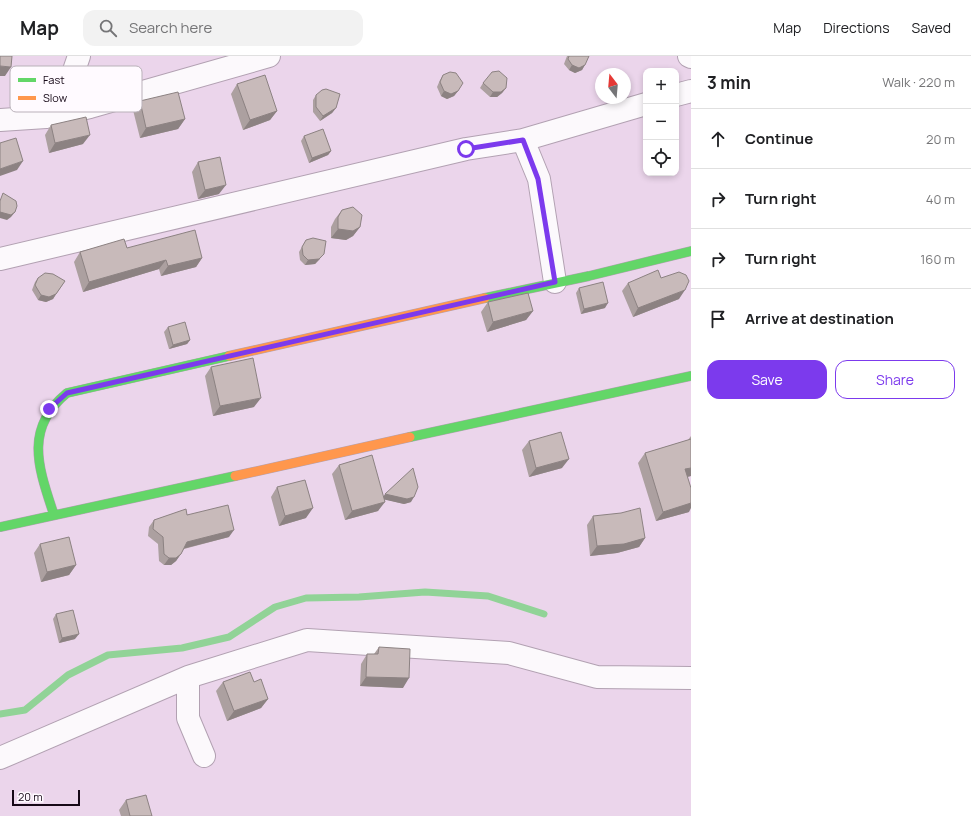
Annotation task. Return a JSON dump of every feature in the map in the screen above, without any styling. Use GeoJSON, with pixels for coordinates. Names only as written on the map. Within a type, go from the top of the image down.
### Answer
{"type":"FeatureCollection","features":[{"type":"Feature","properties":{"kind":"street"},"geometry":{"type":"LineString","coordinates":[[76,66],[79,56]]}},
{"type":"Feature","properties":{"kind":"street"},"geometry":{"type":"LineString","coordinates":[[142,92],[268,56]]}},
{"type":"Feature","properties":{"kind":"street"},"geometry":{"type":"LineString","coordinates":[[679,94],[691,91]]}},
{"type":"Feature","properties":{"kind":"street"},"geometry":{"type":"LineString","coordinates":[[0,258],[466,149],[523,140],[643,105]]}},
{"type":"Feature","properties":{"kind":"street"},"geometry":{"type":"LineString","coordinates":[[46,117],[50,112]]}},
{"type":"Feature","properties":{"kind":"street"},"geometry":{"type":"LineString","coordinates":[[0,120],[46,117],[68,112]]}},
{"type":"Feature","properties":{"kind":"street"},"geometry":{"type":"LineString","coordinates":[[523,140],[538,179],[555,282]]}},
{"type":"Feature","properties":{"kind":"street"},"geometry":{"type":"LineString","coordinates":[[54,515],[42,477],[39,456],[39,429],[49,409],[67,393],[555,282],[589,276],[691,251]]}},
{"type":"Feature","properties":{"kind":"street"},"geometry":{"type":"LineString","coordinates":[[0,527],[691,376]]}},
{"type":"Feature","properties":{"kind":"street"},"geometry":{"type":"LineString","coordinates":[[0,758],[188,677],[307,640],[509,653],[597,677],[691,678]]}},
{"type":"Feature","properties":{"kind":"street"},"geometry":{"type":"LineString","coordinates":[[188,677],[188,718],[204,756]]}},
{"type":"Feature","properties":{"kind":"building"},"geometry":{"type":"Polygon","coordinates":[[[0,56],[12,56],[11,66],[0,66],[0,56]]]}},
{"type":"Feature","properties":{"kind":"building"},"geometry":{"type":"Polygon","coordinates":[[[569,56],[589,56],[585,65],[579,68],[572,65],[568,59],[569,56]]]}},
{"type":"Feature","properties":{"kind":"building"},"geometry":{"type":"Polygon","coordinates":[[[499,71],[507,78],[506,88],[501,92],[493,92],[483,83],[492,72],[499,71]]]}},
{"type":"Feature","properties":{"kind":"building"},"geometry":{"type":"Polygon","coordinates":[[[450,72],[456,73],[463,83],[458,91],[451,94],[444,91],[440,82],[443,75],[450,72]]]}},
{"type":"Feature","properties":{"kind":"building"},"geometry":{"type":"Polygon","coordinates":[[[265,75],[277,111],[250,120],[237,84],[265,75]]]}},
{"type":"Feature","properties":{"kind":"building"},"geometry":{"type":"Polygon","coordinates":[[[326,89],[340,94],[336,108],[323,116],[316,107],[316,95],[322,90],[326,89]]]}},
{"type":"Feature","properties":{"kind":"building"},"geometry":{"type":"Polygon","coordinates":[[[178,92],[185,119],[146,128],[142,110],[142,101],[178,92]]]}},
{"type":"Feature","properties":{"kind":"building"},"geometry":{"type":"Polygon","coordinates":[[[86,117],[90,135],[55,143],[51,125],[86,117]]]}},
{"type":"Feature","properties":{"kind":"building"},"geometry":{"type":"Polygon","coordinates":[[[323,129],[331,151],[312,158],[304,136],[323,129]]]}},
{"type":"Feature","properties":{"kind":"building"},"geometry":{"type":"Polygon","coordinates":[[[16,138],[23,161],[0,169],[0,143],[16,138]]]}},
{"type":"Feature","properties":{"kind":"building"},"geometry":{"type":"Polygon","coordinates":[[[220,157],[226,185],[205,190],[198,162],[220,157]]]}},
{"type":"Feature","properties":{"kind":"building"},"geometry":{"type":"Polygon","coordinates":[[[3,193],[16,201],[17,206],[15,212],[11,215],[0,212],[0,201],[3,193]]]}},
{"type":"Feature","properties":{"kind":"building"},"geometry":{"type":"Polygon","coordinates":[[[353,207],[362,215],[360,227],[353,231],[338,229],[338,217],[342,210],[353,207]]]}},
{"type":"Feature","properties":{"kind":"building"},"geometry":{"type":"Polygon","coordinates":[[[195,230],[202,258],[168,266],[166,260],[89,282],[80,252],[124,239],[127,248],[195,230]]]}},
{"type":"Feature","properties":{"kind":"building"},"geometry":{"type":"Polygon","coordinates":[[[313,238],[326,241],[324,254],[319,259],[308,260],[303,255],[302,247],[306,240],[313,238]]]}},
{"type":"Feature","properties":{"kind":"building"},"geometry":{"type":"Polygon","coordinates":[[[658,270],[661,278],[679,272],[686,275],[689,281],[685,290],[638,308],[628,283],[658,270]]]}},
{"type":"Feature","properties":{"kind":"building"},"geometry":{"type":"Polygon","coordinates":[[[45,273],[53,274],[65,281],[56,294],[49,297],[41,295],[35,285],[38,278],[45,273]]]}},
{"type":"Feature","properties":{"kind":"building"},"geometry":{"type":"Polygon","coordinates":[[[603,282],[608,303],[584,309],[579,288],[603,282]]]}},
{"type":"Feature","properties":{"kind":"building"},"geometry":{"type":"Polygon","coordinates":[[[528,293],[533,311],[493,322],[488,302],[528,293]]]}},
{"type":"Feature","properties":{"kind":"building"},"geometry":{"type":"Polygon","coordinates":[[[185,322],[190,340],[173,345],[168,327],[185,322]]]}},
{"type":"Feature","properties":{"kind":"building"},"geometry":{"type":"Polygon","coordinates":[[[253,358],[261,398],[220,406],[211,367],[253,358]]]}},
{"type":"Feature","properties":{"kind":"building"},"geometry":{"type":"Polygon","coordinates":[[[561,432],[569,459],[536,468],[529,441],[561,432]]]}},
{"type":"Feature","properties":{"kind":"building"},"geometry":{"type":"Polygon","coordinates":[[[691,439],[691,468],[685,469],[691,488],[691,503],[663,512],[645,453],[691,439]]]}},
{"type":"Feature","properties":{"kind":"building"},"geometry":{"type":"Polygon","coordinates":[[[372,455],[385,502],[352,511],[339,465],[372,455]]]}},
{"type":"Feature","properties":{"kind":"building"},"geometry":{"type":"Polygon","coordinates":[[[413,468],[418,487],[414,497],[407,499],[385,494],[413,468]]]}},
{"type":"Feature","properties":{"kind":"building"},"geometry":{"type":"Polygon","coordinates":[[[305,480],[313,508],[285,516],[277,487],[305,480]]]}},
{"type":"Feature","properties":{"kind":"building"},"geometry":{"type":"Polygon","coordinates":[[[228,505],[234,530],[187,542],[181,554],[176,558],[169,558],[164,554],[163,537],[153,529],[154,520],[186,509],[187,515],[228,505]]]}},
{"type":"Feature","properties":{"kind":"building"},"geometry":{"type":"Polygon","coordinates":[[[640,508],[645,538],[624,544],[597,546],[593,516],[621,513],[640,508]]]}},
{"type":"Feature","properties":{"kind":"building"},"geometry":{"type":"Polygon","coordinates":[[[69,537],[76,565],[47,572],[40,544],[69,537]]]}},
{"type":"Feature","properties":{"kind":"building"},"geometry":{"type":"Polygon","coordinates":[[[73,610],[79,634],[62,638],[56,614],[73,610]]]}},
{"type":"Feature","properties":{"kind":"building"},"geometry":{"type":"Polygon","coordinates":[[[379,647],[410,649],[409,678],[366,677],[367,654],[378,654],[379,647]]]}},
{"type":"Feature","properties":{"kind":"building"},"geometry":{"type":"Polygon","coordinates":[[[250,672],[254,682],[261,679],[268,699],[234,711],[223,682],[250,672]]]}},
{"type":"Feature","properties":{"kind":"building"},"geometry":{"type":"Polygon","coordinates":[[[146,795],[152,816],[130,816],[126,800],[146,795]]]}},
{"type":"Feature","properties":{"kind":"waterway"},"geometry":{"type":"LineString","coordinates":[[0,714],[25,710],[68,675],[108,655],[182,648],[229,637],[275,607],[306,598],[359,597],[425,592],[488,596],[544,614]]}},
{"type":"Feature","properties":{"kind":"traffic: fast"},"geometry":{"type":"LineString","coordinates":[[485,298],[589,276],[691,251]]}},
{"type":"Feature","properties":{"kind":"traffic: fast"},"geometry":{"type":"LineString","coordinates":[[54,515],[40,466],[38,450],[44,421],[53,407],[67,393],[229,356]]}},
{"type":"Feature","properties":{"kind":"traffic: fast"},"geometry":{"type":"LineString","coordinates":[[410,437],[691,376]]}},
{"type":"Feature","properties":{"kind":"traffic: fast"},"geometry":{"type":"LineString","coordinates":[[0,527],[235,476]]}},
{"type":"Feature","properties":{"kind":"traffic: slow"},"geometry":{"type":"LineString","coordinates":[[229,356],[485,298]]}},
{"type":"Feature","properties":{"kind":"traffic: slow"},"geometry":{"type":"LineString","coordinates":[[235,476],[410,437]]}},
{"type":"Feature","properties":{"kind":"route"},"geometry":{"type":"LineString","coordinates":[[49,409],[67,393],[555,282],[548,228],[538,179],[523,140],[466,149]]}}]}
